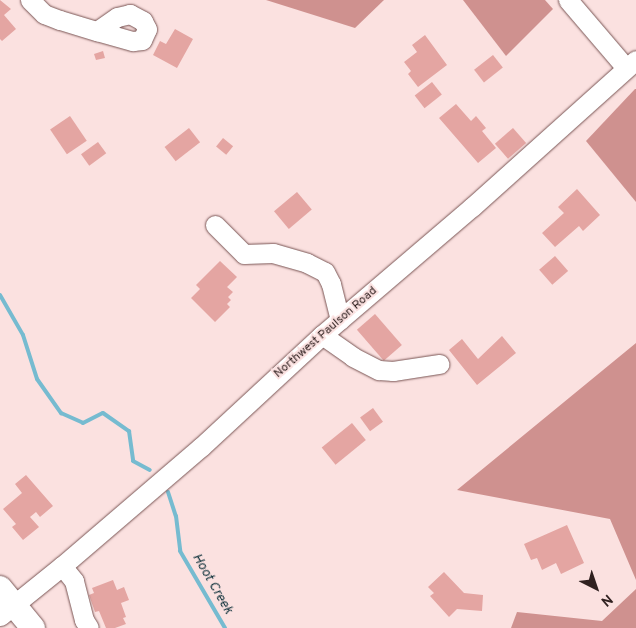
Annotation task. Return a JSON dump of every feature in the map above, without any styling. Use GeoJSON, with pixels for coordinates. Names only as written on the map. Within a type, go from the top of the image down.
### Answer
{"type":"FeatureCollection","features":[{"type":"Feature","properties":{"kind":"main road"},"geometry":{"type":"LineString","coordinates":[[5,603],[33,628]]}},
{"type":"Feature","properties":{"kind":"street"},"geometry":{"type":"LineString","coordinates":[[30,0],[44,14],[97,31]]}},
{"type":"Feature","properties":{"kind":"street"},"geometry":{"type":"LineString","coordinates":[[568,0],[631,64]]}},
{"type":"Feature","properties":{"kind":"street","name":"Northwest Paulson Road"},"geometry":{"type":"LineString","coordinates":[[5,603],[62,566],[201,447],[322,335],[472,207],[631,64]]}},
{"type":"Feature","properties":{"kind":"street"},"geometry":{"type":"LineString","coordinates":[[215,225],[244,254],[273,253],[307,263],[325,272],[331,284],[340,320]]}},
{"type":"Feature","properties":{"kind":"street"},"geometry":{"type":"LineString","coordinates":[[322,335],[353,357],[379,370],[393,371],[439,364]]}},
{"type":"Feature","properties":{"kind":"street"},"geometry":{"type":"LineString","coordinates":[[62,566],[74,581],[84,620],[89,628]]}},
{"type":"Feature","properties":{"kind":"shaded area"},"geometry":{"type":"Polygon","coordinates":[[[266,0],[384,0],[355,28],[266,0]]]}},
{"type":"Feature","properties":{"kind":"shaded area"},"geometry":{"type":"Polygon","coordinates":[[[463,0],[545,0],[553,9],[506,56],[463,0]]]}},
{"type":"Feature","properties":{"kind":"shaded area"},"geometry":{"type":"Polygon","coordinates":[[[636,89],[636,202],[586,141],[636,89]]]}},
{"type":"Feature","properties":{"kind":"shaded area"},"geometry":{"type":"Polygon","coordinates":[[[636,343],[636,580],[610,519],[457,490],[636,343]]]}},
{"type":"Feature","properties":{"kind":"shaded area"},"geometry":{"type":"Polygon","coordinates":[[[636,589],[636,628],[511,628],[517,612],[602,621],[636,589]]]}},
{"type":"Feature","properties":{"kind":"building"},"geometry":{"type":"Polygon","coordinates":[[[0,0],[11,9],[4,15],[16,29],[2,41],[0,39],[0,0]]]}},
{"type":"Feature","properties":{"kind":"building"},"geometry":{"type":"Polygon","coordinates":[[[175,29],[193,39],[177,68],[153,55],[160,41],[166,44],[175,29]]]}},
{"type":"Feature","properties":{"kind":"building"},"geometry":{"type":"Polygon","coordinates":[[[425,35],[447,65],[418,87],[408,74],[411,71],[404,62],[417,52],[412,45],[425,35]]]}},
{"type":"Feature","properties":{"kind":"building"},"geometry":{"type":"Polygon","coordinates":[[[103,51],[105,58],[96,60],[94,54],[103,51]]]}},
{"type":"Feature","properties":{"kind":"building"},"geometry":{"type":"Polygon","coordinates":[[[493,55],[503,68],[484,82],[474,70],[493,55]]]}},
{"type":"Feature","properties":{"kind":"building"},"geometry":{"type":"Polygon","coordinates":[[[432,82],[442,95],[425,108],[415,96],[432,82]]]}},
{"type":"Feature","properties":{"kind":"building"},"geometry":{"type":"Polygon","coordinates":[[[456,104],[471,121],[476,116],[486,128],[482,131],[496,148],[478,163],[439,118],[456,104]]]}},
{"type":"Feature","properties":{"kind":"building"},"geometry":{"type":"Polygon","coordinates":[[[70,116],[87,141],[67,154],[50,129],[70,116]]]}},
{"type":"Feature","properties":{"kind":"building"},"geometry":{"type":"Polygon","coordinates":[[[189,128],[200,142],[176,161],[165,147],[189,128]]]}},
{"type":"Feature","properties":{"kind":"building"},"geometry":{"type":"Polygon","coordinates":[[[513,128],[526,143],[508,159],[495,144],[513,128]]]}},
{"type":"Feature","properties":{"kind":"building"},"geometry":{"type":"Polygon","coordinates":[[[223,138],[233,146],[226,155],[216,147],[223,138]]]}},
{"type":"Feature","properties":{"kind":"building"},"geometry":{"type":"Polygon","coordinates":[[[98,142],[106,153],[89,166],[81,154],[98,142]]]}},
{"type":"Feature","properties":{"kind":"building"},"geometry":{"type":"Polygon","coordinates":[[[577,189],[600,215],[583,231],[579,226],[555,247],[542,233],[564,213],[558,207],[577,189]]]}},
{"type":"Feature","properties":{"kind":"building"},"geometry":{"type":"Polygon","coordinates":[[[297,192],[312,210],[289,229],[274,211],[297,192]]]}},
{"type":"Feature","properties":{"kind":"building"},"geometry":{"type":"Polygon","coordinates":[[[555,256],[568,271],[552,285],[539,270],[555,256]]]}},
{"type":"Feature","properties":{"kind":"building"},"geometry":{"type":"Polygon","coordinates":[[[220,261],[237,277],[227,287],[233,292],[228,297],[231,300],[227,304],[230,307],[215,322],[191,298],[200,289],[196,285],[220,261]]]}},
{"type":"Feature","properties":{"kind":"building"},"geometry":{"type":"Polygon","coordinates":[[[375,314],[402,345],[384,361],[357,330],[375,314]]]}},
{"type":"Feature","properties":{"kind":"building"},"geometry":{"type":"Polygon","coordinates":[[[502,336],[516,353],[477,385],[449,350],[462,339],[478,359],[502,336]]]}},
{"type":"Feature","properties":{"kind":"building"},"geometry":{"type":"Polygon","coordinates":[[[373,408],[383,422],[370,431],[360,417],[373,408]]]}},
{"type":"Feature","properties":{"kind":"building"},"geometry":{"type":"Polygon","coordinates":[[[352,423],[366,440],[336,465],[322,448],[352,423]]]}},
{"type":"Feature","properties":{"kind":"building"},"geometry":{"type":"Polygon","coordinates":[[[26,475],[53,506],[40,517],[36,512],[30,517],[39,527],[23,540],[12,527],[16,524],[3,509],[22,493],[15,484],[26,475]]]}},
{"type":"Feature","properties":{"kind":"building"},"geometry":{"type":"Polygon","coordinates":[[[567,525],[584,563],[561,574],[556,563],[542,570],[537,558],[531,560],[524,544],[567,525]]]}},
{"type":"Feature","properties":{"kind":"building"},"geometry":{"type":"Polygon","coordinates":[[[444,572],[464,593],[483,595],[482,611],[457,609],[449,617],[430,596],[434,593],[428,587],[444,572]]]}},
{"type":"Feature","properties":{"kind":"building"},"geometry":{"type":"Polygon","coordinates":[[[113,580],[117,590],[124,587],[129,600],[121,603],[126,617],[123,618],[126,624],[115,628],[106,628],[99,611],[95,612],[89,595],[94,593],[92,588],[113,580]]]}},
{"type":"Feature","properties":{"kind":"waterway","name":"Hoot Creek"},"geometry":{"type":"LineString","coordinates":[[0,295],[23,335],[37,379],[61,413],[83,423],[103,413],[129,431],[133,461],[150,470]]}},
{"type":"Feature","properties":{"kind":"waterway","name":"Hoot Creek"},"geometry":{"type":"LineString","coordinates":[[168,492],[176,516],[180,551],[225,628]]}}]}
